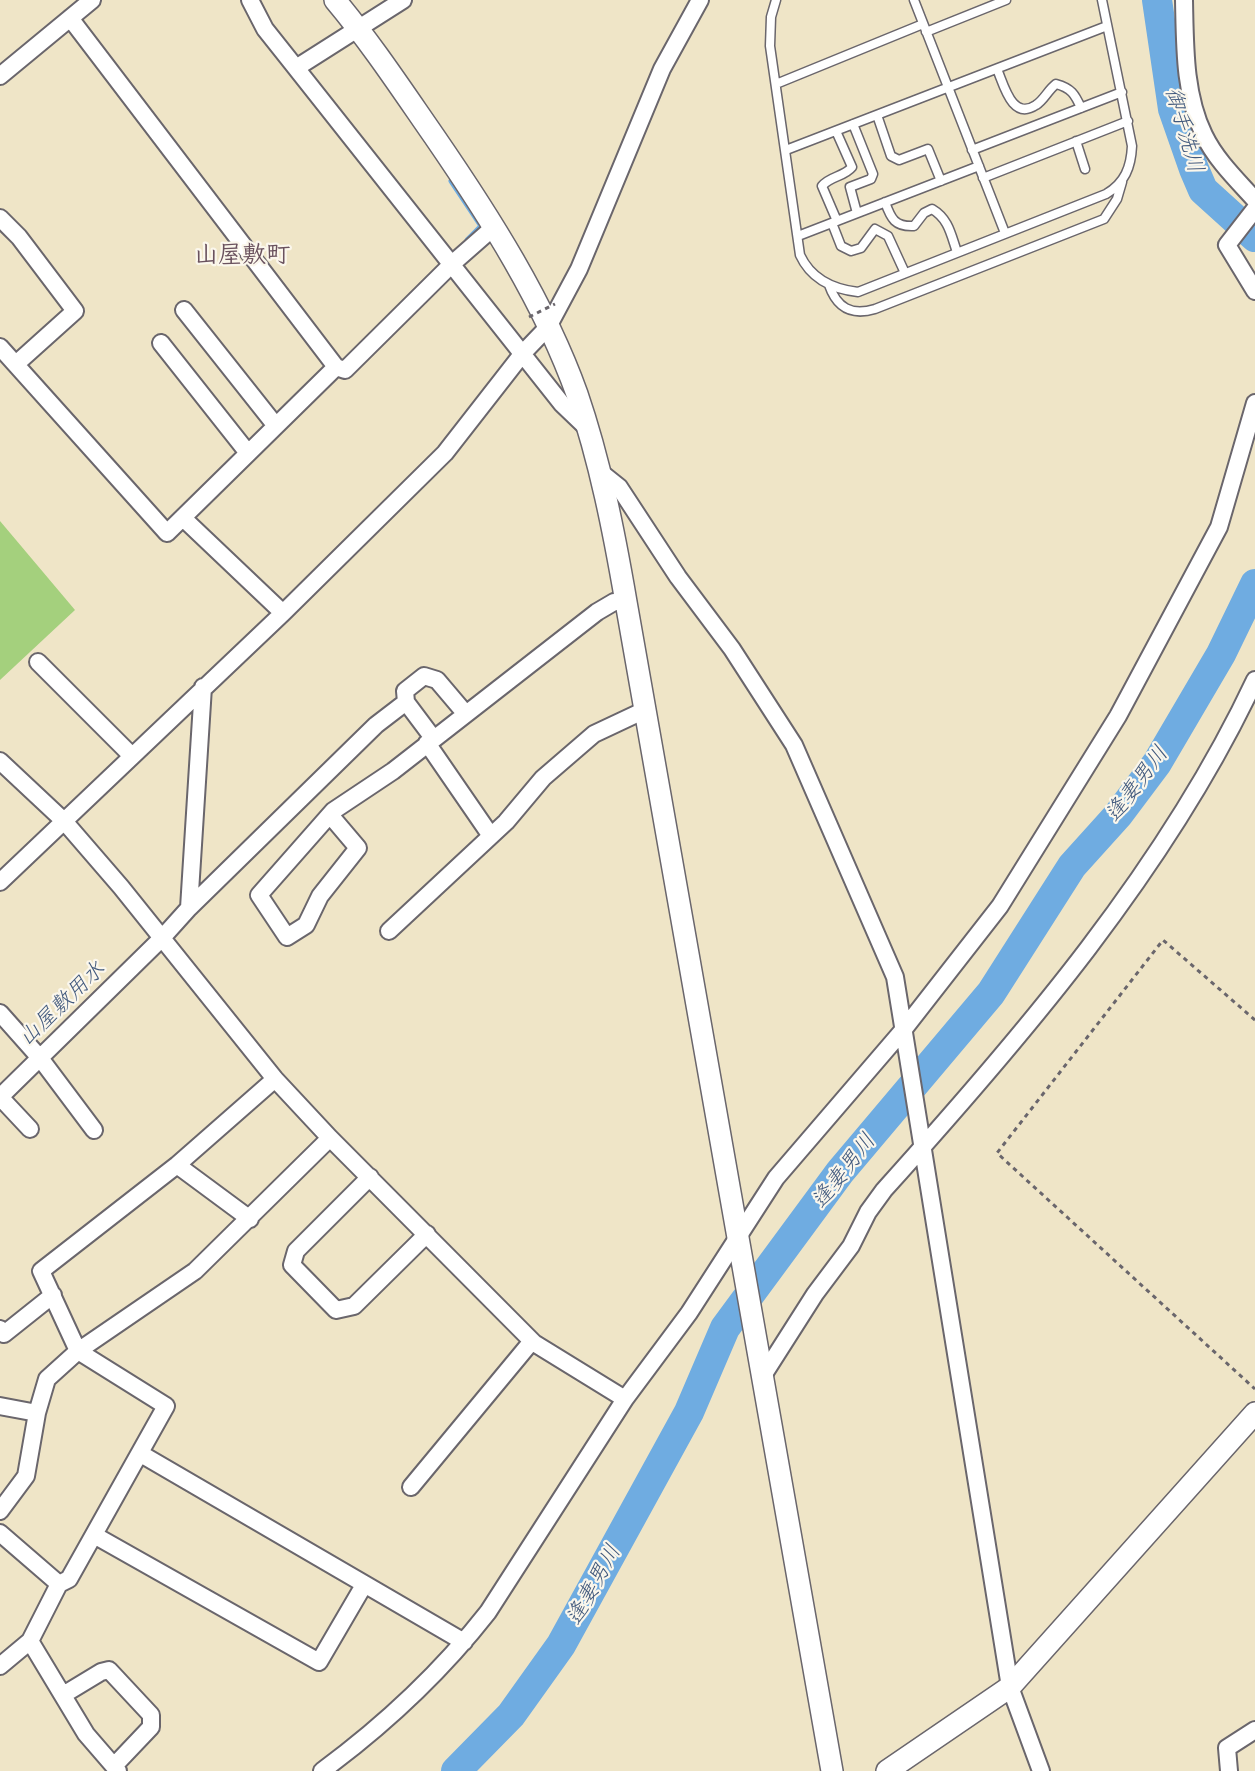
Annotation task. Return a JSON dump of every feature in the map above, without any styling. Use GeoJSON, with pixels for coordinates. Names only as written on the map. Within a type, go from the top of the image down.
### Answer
{"type":"FeatureCollection","features":[{"type":"Feature","properties":{"kind":"street"},"geometry":{"type":"LineString","coordinates":[[0,76],[92,0]]}},
{"type":"Feature","properties":{"kind":"street"},"geometry":{"type":"LineString","coordinates":[[250,0],[265,29],[453,263],[566,409],[586,427]]}},
{"type":"Feature","properties":{"kind":"street"},"geometry":{"type":"LineString","coordinates":[[335,0],[359,29],[494,227],[548,327],[577,394],[599,471],[626,602],[832,1771]]}},
{"type":"Feature","properties":{"kind":"street"},"geometry":{"type":"LineString","coordinates":[[296,68],[403,0]]}},
{"type":"Feature","properties":{"kind":"street"},"geometry":{"type":"LineString","coordinates":[[3,874],[64,821],[283,613],[445,453],[523,353],[548,327],[579,269],[662,69],[700,0]]}},
{"type":"Feature","properties":{"kind":"street"},"geometry":{"type":"LineString","coordinates":[[1184,0],[1189,92],[1204,135],[1218,159],[1254,207],[1227,245],[1255,291]]}},
{"type":"Feature","properties":{"kind":"street"},"geometry":{"type":"LineString","coordinates":[[70,18],[336,367],[345,370],[453,263],[494,227]]}},
{"type":"Feature","properties":{"kind":"street"},"geometry":{"type":"LineString","coordinates":[[0,218],[19,237],[75,311],[16,364]]}},
{"type":"Feature","properties":{"kind":"street"},"geometry":{"type":"LineString","coordinates":[[184,310],[276,426]]}},
{"type":"Feature","properties":{"kind":"street"},"geometry":{"type":"LineString","coordinates":[[161,343],[248,453]]}},
{"type":"Feature","properties":{"kind":"street"},"geometry":{"type":"LineString","coordinates":[[0,346],[167,533],[336,367]]}},
{"type":"Feature","properties":{"kind":"street"},"geometry":{"type":"LineString","coordinates":[[322,1771],[352,1749],[464,1642],[488,1612],[625,1399],[739,1242],[776,1178],[905,1033],[1000,906],[1123,706],[1219,526],[1255,403]]}},
{"type":"Feature","properties":{"kind":"street"},"geometry":{"type":"LineString","coordinates":[[599,471],[619,488],[678,577],[732,649],[794,745],[895,977],[1010,1687],[1041,1771]]}},
{"type":"Feature","properties":{"kind":"street"},"geometry":{"type":"LineString","coordinates":[[183,518],[283,613]]}},
{"type":"Feature","properties":{"kind":"street"},"geometry":{"type":"LineString","coordinates":[[330,815],[358,848],[320,896],[306,925],[287,937],[260,895],[330,815],[393,771],[597,612],[614,602],[626,602]]}},
{"type":"Feature","properties":{"kind":"street"},"geometry":{"type":"LineString","coordinates":[[39,662],[131,756]]}},
{"type":"Feature","properties":{"kind":"street"},"geometry":{"type":"LineString","coordinates":[[465,713],[436,680],[424,676],[405,691],[406,702],[491,836]]}},
{"type":"Feature","properties":{"kind":"street"},"geometry":{"type":"LineString","coordinates":[[762,1368],[851,1246],[868,1212],[1035,1019],[1140,874],[1229,734],[1255,680]]}},
{"type":"Feature","properties":{"kind":"street"},"geometry":{"type":"LineString","coordinates":[[189,908],[203,687]]}},
{"type":"Feature","properties":{"kind":"street"},"geometry":{"type":"LineString","coordinates":[[30,1129],[0,1097],[376,725],[406,702]]}},
{"type":"Feature","properties":{"kind":"street"},"geometry":{"type":"LineString","coordinates":[[389,931],[491,836],[543,778],[594,734],[645,710]]}},
{"type":"Feature","properties":{"kind":"street"},"geometry":{"type":"LineString","coordinates":[[0,761],[64,821],[162,938],[274,1079],[330,1138],[532,1341],[625,1399]]}},
{"type":"Feature","properties":{"kind":"street"},"geometry":{"type":"LineString","coordinates":[[0,1013],[40,1058],[94,1131]]}},
{"type":"Feature","properties":{"kind":"street"},"geometry":{"type":"LineString","coordinates":[[0,1666],[30,1641],[59,1584],[69,1579],[166,1406],[78,1351],[41,1271],[177,1165],[274,1079]]}},
{"type":"Feature","properties":{"kind":"street"},"geometry":{"type":"LineString","coordinates":[[0,1510],[26,1476],[37,1413],[47,1379],[78,1351],[195,1272],[330,1138]]}},
{"type":"Feature","properties":{"kind":"street"},"geometry":{"type":"LineString","coordinates":[[177,1165],[250,1219]]}},
{"type":"Feature","properties":{"kind":"street"},"geometry":{"type":"LineString","coordinates":[[370,1177],[296,1251],[292,1265],[336,1311],[354,1306],[427,1234]]}},
{"type":"Feature","properties":{"kind":"street"},"geometry":{"type":"LineString","coordinates":[[0,1329],[4,1334],[53,1295]]}},
{"type":"Feature","properties":{"kind":"street"},"geometry":{"type":"LineString","coordinates":[[411,1487],[532,1341]]}},
{"type":"Feature","properties":{"kind":"street"},"geometry":{"type":"LineString","coordinates":[[0,1406],[37,1413]]}},
{"type":"Feature","properties":{"kind":"street"},"geometry":{"type":"LineString","coordinates":[[887,1771],[1010,1687],[1255,1413]]}},
{"type":"Feature","properties":{"kind":"street"},"geometry":{"type":"LineString","coordinates":[[141,1454],[464,1642]]}},
{"type":"Feature","properties":{"kind":"street"},"geometry":{"type":"LineString","coordinates":[[0,1533],[59,1584]]}},
{"type":"Feature","properties":{"kind":"street"},"geometry":{"type":"LineString","coordinates":[[94,1535],[319,1662],[364,1585]]}},
{"type":"Feature","properties":{"kind":"street"},"geometry":{"type":"LineString","coordinates":[[30,1641],[63,1695],[87,1734],[116,1769],[151,1727],[151,1715],[109,1670],[100,1672],[63,1695]]}},
{"type":"Feature","properties":{"kind":"street"},"geometry":{"type":"LineString","coordinates":[[1228,1771],[1227,1748],[1255,1730]]}},
{"type":"Feature","properties":{"kind":"lane"},"geometry":{"type":"LineString","coordinates":[[776,0],[771,17],[770,46],[800,255],[807,270],[829,285],[858,292],[1106,194],[1123,180]]}},
{"type":"Feature","properties":{"kind":"lane"},"geometry":{"type":"LineString","coordinates":[[914,0],[1005,233]]}},
{"type":"Feature","properties":{"kind":"lane"},"geometry":{"type":"LineString","coordinates":[[776,84],[1006,0]]}},
{"type":"Feature","properties":{"kind":"lane"},"geometry":{"type":"LineString","coordinates":[[829,285],[834,300],[861,313],[1104,219],[1117,199],[1131,165],[1132,146],[1102,0]]}},
{"type":"Feature","properties":{"kind":"lane"},"geometry":{"type":"LineString","coordinates":[[786,150],[1107,26]]}},
{"type":"Feature","properties":{"kind":"lane"},"geometry":{"type":"LineString","coordinates":[[997,69],[1010,103],[1022,109],[1034,107],[1056,84],[1068,87],[1076,94],[1081,108]]}},
{"type":"Feature","properties":{"kind":"lane"},"geometry":{"type":"LineString","coordinates":[[972,150],[1122,92]]}},
{"type":"Feature","properties":{"kind":"lane"},"geometry":{"type":"LineString","coordinates":[[877,115],[891,156],[899,160],[928,149],[941,181]]}},
{"type":"Feature","properties":{"kind":"lane"},"geometry":{"type":"LineString","coordinates":[[983,177],[1128,122]]}},
{"type":"Feature","properties":{"kind":"lane"},"geometry":{"type":"LineString","coordinates":[[853,124],[873,174],[871,179],[850,187],[857,213]]}},
{"type":"Feature","properties":{"kind":"lane"},"geometry":{"type":"LineString","coordinates":[[836,131],[852,167],[848,172],[827,180],[822,186],[841,246],[851,251],[861,248],[875,229],[888,236],[905,273]]}},
{"type":"Feature","properties":{"kind":"lane"},"geometry":{"type":"LineString","coordinates":[[1076,141],[1085,169]]}},
{"type":"Feature","properties":{"kind":"lane"},"geometry":{"type":"LineString","coordinates":[[798,236],[979,166]]}},
{"type":"Feature","properties":{"kind":"lane"},"geometry":{"type":"LineString","coordinates":[[885,202],[893,219],[901,226],[914,226],[924,213],[932,209],[939,213],[946,219],[957,252]]}},
{"type":"Feature","properties":{"kind":"path"},"geometry":{"type":"LineString","coordinates":[[529,317],[555,304]]}},
{"type":"Feature","properties":{"kind":"path"},"geometry":{"type":"LineString","coordinates":[[1255,1020],[1163,940],[997,1153],[1255,1389]]}},
{"type":"Feature","properties":{"kind":"green space"},"geometry":{"type":"Polygon","coordinates":[[[0,521],[75,610],[0,680],[0,521]]]}},
{"type":"Feature","properties":{"kind":"waterway","name":"御手洗川"},"geometry":{"type":"LineString","coordinates":[[1157,0],[1173,109],[1194,169],[1203,190],[1255,237]]}},
{"type":"Feature","properties":{"kind":"waterway"},"geometry":{"type":"LineString","coordinates":[[451,181],[481,226],[467,240]]}},
{"type":"Feature","properties":{"kind":"waterway","name":"逢妻男川"},"geometry":{"type":"LineString","coordinates":[[456,1771],[511,1715],[561,1645],[689,1412],[725,1328],[840,1172],[991,993],[1072,866],[1118,815],[1157,763],[1221,654],[1255,584]]}},
{"type":"Feature","properties":{"kind":"district","name":"山屋敷町"},"geometry":{"type":"Point","coordinates":[242,255]}},
{"type":"Feature","properties":{"kind":"water label","name":"山屋敷用水"},"geometry":{"type":"Point","coordinates":[62,1004]}}]}
